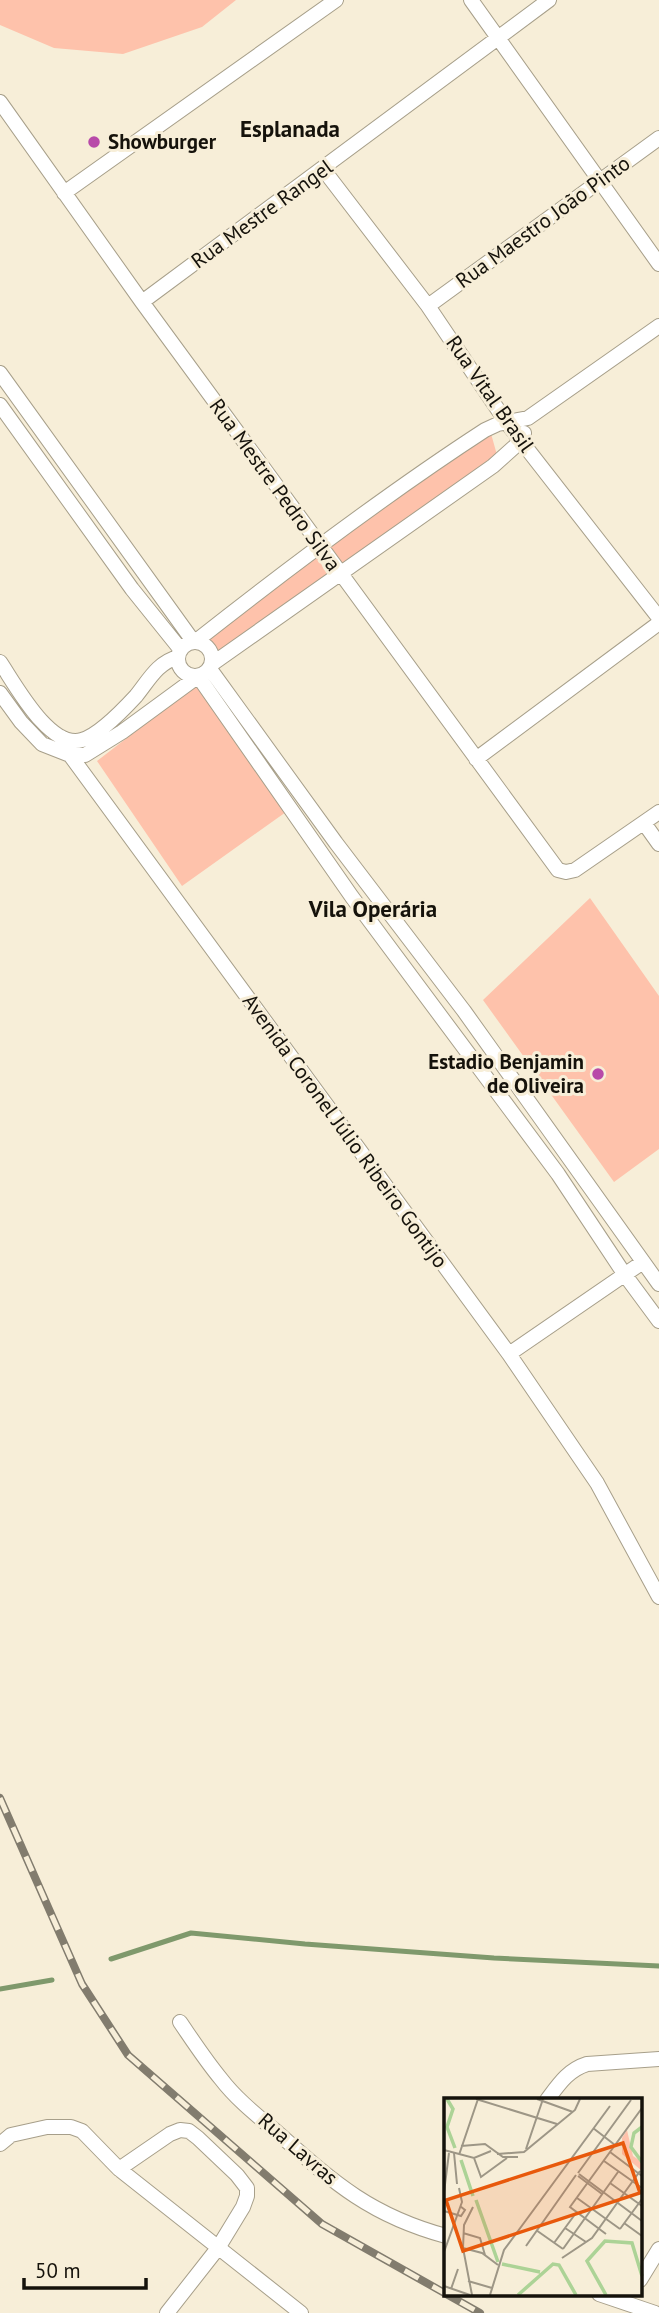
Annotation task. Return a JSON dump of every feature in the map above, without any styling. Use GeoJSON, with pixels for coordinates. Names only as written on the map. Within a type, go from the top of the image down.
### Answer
{"type":"FeatureCollection","features":[{"type":"Feature","properties":{"kind":"street"},"geometry":{"type":"LineString","coordinates":[[64,193],[336,0]]}},
{"type":"Feature","properties":{"kind":"street"},"geometry":{"type":"LineString","coordinates":[[471,0],[659,264]]}},
{"type":"Feature","properties":{"kind":"street","name":"Rua Mestre Rangel"},"geometry":{"type":"LineString","coordinates":[[142,302],[549,0]]}},
{"type":"Feature","properties":{"kind":"street","name":"Rua Mestre Pedro Silva"},"geometry":{"type":"LineString","coordinates":[[0,103],[142,302],[554,865],[561,872],[575,870],[643,823]]}},
{"type":"Feature","properties":{"kind":"street","name":"Rua Maestro João Pinto"},"geometry":{"type":"LineString","coordinates":[[428,306],[659,138]]}},
{"type":"Feature","properties":{"kind":"street","name":"Rua Vital Brasil"},"geometry":{"type":"LineString","coordinates":[[323,169],[428,306],[507,423],[659,620]]}},
{"type":"Feature","properties":{"kind":"street"},"geometry":{"type":"LineString","coordinates":[[0,663],[47,728],[61,737],[82,740],[122,710],[160,665],[319,544],[485,430],[528,418],[659,326]]}},
{"type":"Feature","properties":{"kind":"street"},"geometry":{"type":"LineString","coordinates":[[0,373],[195,641],[208,647],[211,652],[204,672]]}},
{"type":"Feature","properties":{"kind":"street"},"geometry":{"type":"LineString","coordinates":[[0,405],[179,653],[178,663],[185,673],[204,672]]}},
{"type":"Feature","properties":{"kind":"street"},"geometry":{"type":"LineString","coordinates":[[61,737],[70,755],[85,755],[100,747],[478,477],[522,440],[528,418]]}},
{"type":"Feature","properties":{"kind":"street"},"geometry":{"type":"LineString","coordinates":[[62,492],[77,480]]}},
{"type":"Feature","properties":{"kind":"street"},"geometry":{"type":"LineString","coordinates":[[476,759],[659,620]]}},
{"type":"Feature","properties":{"kind":"street"},"geometry":{"type":"LineString","coordinates":[[204,672],[464,1010],[659,1284]]}},
{"type":"Feature","properties":{"kind":"street"},"geometry":{"type":"LineString","coordinates":[[204,672],[322,853],[558,1174],[659,1321]]}},
{"type":"Feature","properties":{"kind":"street","name":"Avenida Coronel Júlio Ribeiro Gontijo"},"geometry":{"type":"LineString","coordinates":[[0,693],[33,737],[52,749],[70,755],[509,1354],[597,1483],[659,1597]]}},
{"type":"Feature","properties":{"kind":"street"},"geometry":{"type":"LineString","coordinates":[[659,812],[643,823],[659,844]]}},
{"type":"Feature","properties":{"kind":"street"},"geometry":{"type":"LineString","coordinates":[[322,853],[335,843]]}},
{"type":"Feature","properties":{"kind":"street"},"geometry":{"type":"LineString","coordinates":[[509,1354],[643,1262]]}},
{"type":"Feature","properties":{"kind":"street","name":"Rua Lavras"},"geometry":{"type":"LineString","coordinates":[[180,2022],[229,2088],[318,2169],[361,2202],[379,2212],[421,2230],[444,2236]]}},
{"type":"Feature","properties":{"kind":"street"},"geometry":{"type":"LineString","coordinates":[[548,2098],[567,2074],[578,2067],[587,2064],[659,2059]]}},
{"type":"Feature","properties":{"kind":"street"},"geometry":{"type":"LineString","coordinates":[[0,2144],[11,2135],[33,2129],[71,2127],[82,2131],[119,2169],[301,2313]]}},
{"type":"Feature","properties":{"kind":"street"},"geometry":{"type":"LineString","coordinates":[[119,2169],[170,2134],[180,2130],[189,2131],[247,2188],[243,2207],[218,2248],[167,2313]]}},
{"type":"Feature","properties":{"kind":"street"},"geometry":{"type":"LineString","coordinates":[[642,2277],[659,2249]]}},
{"type":"Feature","properties":{"kind":"street"},"geometry":{"type":"LineString","coordinates":[[611,2296],[628,2299],[655,2313]]}},
{"type":"Feature","properties":{"kind":"shaded area"},"geometry":{"type":"Polygon","coordinates":[[[0,0],[236,0],[202,27],[123,54],[54,48],[0,25],[0,0]]]}},
{"type":"Feature","properties":{"kind":"shaded area"},"geometry":{"type":"Polygon","coordinates":[[[490,430],[497,455],[340,567],[325,544],[490,430]]]}},
{"type":"Feature","properties":{"kind":"shaded area"},"geometry":{"type":"Polygon","coordinates":[[[316,555],[328,576],[220,653],[205,637],[316,555]]]}},
{"type":"Feature","properties":{"kind":"shaded area"},"geometry":{"type":"Polygon","coordinates":[[[197,684],[286,812],[182,886],[97,761],[197,684]]]}},
{"type":"Feature","properties":{"kind":"shaded area","name":"Estadio Benjamin de Oliveira"},"geometry":{"type":"Polygon","coordinates":[[[590,898],[659,996],[659,1149],[614,1182],[483,1000],[590,898]]]}},
{"type":"Feature","properties":{"kind":"waterway"},"geometry":{"type":"LineString","coordinates":[[111,1959],[191,1933],[494,1958],[659,1966]]}},
{"type":"Feature","properties":{"kind":"waterway"},"geometry":{"type":"LineString","coordinates":[[0,1989],[52,1980]]}},
{"type":"Feature","properties":{"kind":"railway"},"geometry":{"type":"LineString","coordinates":[[0,1798],[82,1984],[128,2055],[322,2224],[444,2293]]}},
{"type":"Feature","properties":{"kind":"railway"},"geometry":{"type":"LineString","coordinates":[[450,2296],[480,2313]]}},
{"type":"Feature","properties":{"kind":"place","name":"Showburger"},"geometry":{"type":"Point","coordinates":[94,142]}},
{"type":"Feature","properties":{"kind":"place","name":"Estadio Benjamin de Oliveira"},"geometry":{"type":"Point","coordinates":[598,1074]}},
{"type":"Feature","properties":{"kind":"district","name":"Esplanada"},"geometry":{"type":"Point","coordinates":[290,129]}},
{"type":"Feature","properties":{"kind":"district","name":"Vila Operária"},"geometry":{"type":"Point","coordinates":[373,909]}}]}
